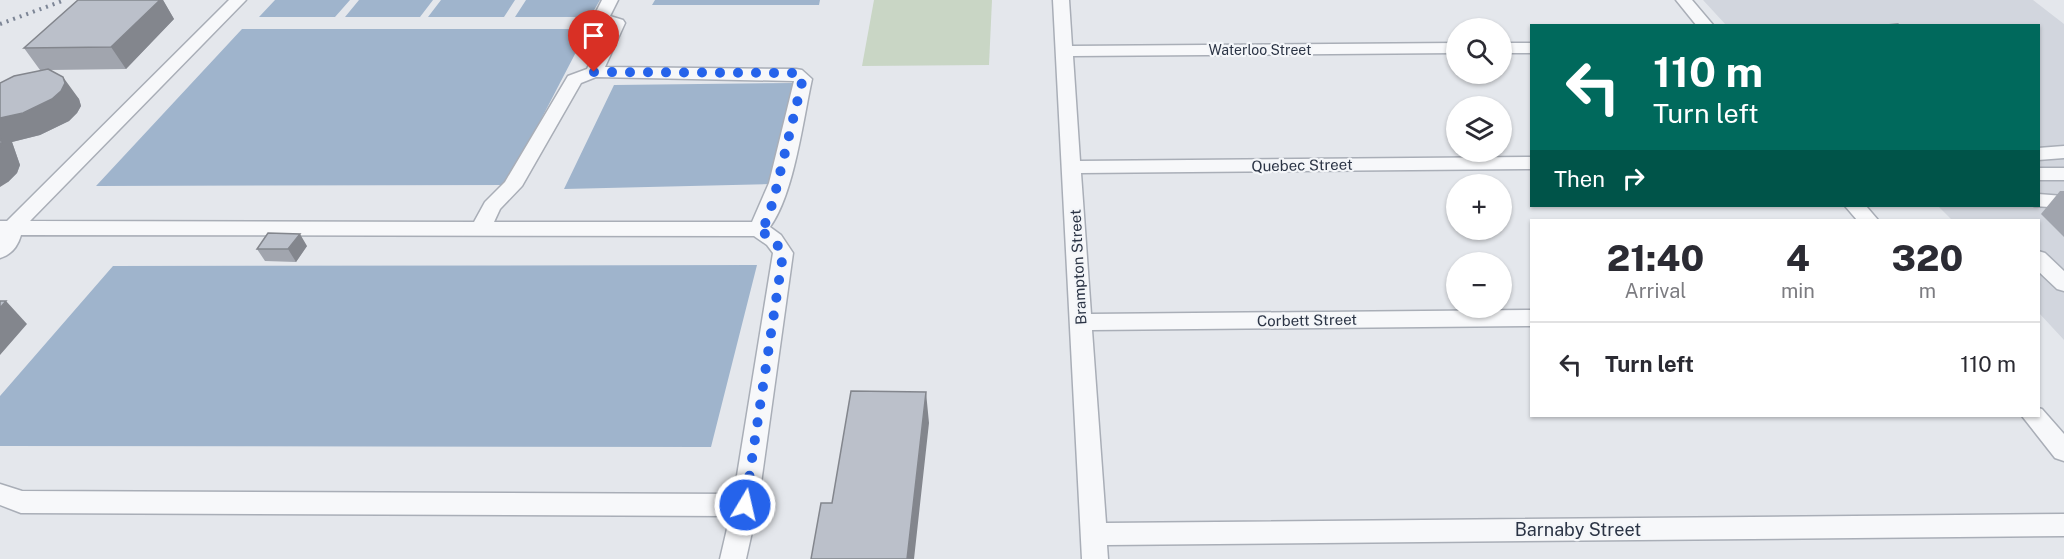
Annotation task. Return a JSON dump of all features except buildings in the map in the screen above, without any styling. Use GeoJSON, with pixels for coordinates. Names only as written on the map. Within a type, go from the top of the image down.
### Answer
{"type":"FeatureCollection","features":[{"type":"Feature","properties":{"kind":"street"},"geometry":{"type":"LineString","coordinates":[[6,228],[238,0]]}},
{"type":"Feature","properties":{"kind":"street"},"geometry":{"type":"LineString","coordinates":[[594,72],[617,23],[601,18],[610,0]]}},
{"type":"Feature","properties":{"kind":"street","name":"Brampton Street"},"geometry":{"type":"LineString","coordinates":[[1061,0],[1094,546],[1087,559]]}},
{"type":"Feature","properties":{"kind":"street"},"geometry":{"type":"LineString","coordinates":[[1684,0],[1704,24]]}},
{"type":"Feature","properties":{"kind":"street","name":"Waterloo Street"},"geometry":{"type":"LineString","coordinates":[[1064,51],[1446,48]]}},
{"type":"Feature","properties":{"kind":"street"},"geometry":{"type":"LineString","coordinates":[[1512,48],[1530,48]]}},
{"type":"Feature","properties":{"kind":"street"},"geometry":{"type":"LineString","coordinates":[[480,230],[492,206],[512,186],[574,80],[594,72],[792,73],[801,76],[803,80],[773,202],[765,224],[758,229]]}},
{"type":"Feature","properties":{"kind":"street"},"geometry":{"type":"LineString","coordinates":[[2040,154],[2064,152]]}},
{"type":"Feature","properties":{"kind":"street","name":"Quebec Street"},"geometry":{"type":"LineString","coordinates":[[1072,167],[1530,163]]}},
{"type":"Feature","properties":{"kind":"street"},"geometry":{"type":"LineString","coordinates":[[2040,174],[2064,174]]}},
{"type":"Feature","properties":{"kind":"street"},"geometry":{"type":"LineString","coordinates":[[2040,201],[2064,202]]}},
{"type":"Feature","properties":{"kind":"street"},"geometry":{"type":"LineString","coordinates":[[1856,207],[1867,219]]}},
{"type":"Feature","properties":{"kind":"street"},"geometry":{"type":"LineString","coordinates":[[6,228],[758,229],[774,240],[783,254],[745,505],[733,559]]}},
{"type":"Feature","properties":{"kind":"street"},"geometry":{"type":"LineString","coordinates":[[0,251],[9,242],[6,228]]}},
{"type":"Feature","properties":{"kind":"street"},"geometry":{"type":"LineString","coordinates":[[2040,260],[2064,284]]}},
{"type":"Feature","properties":{"kind":"street","name":"Corbett Street"},"geometry":{"type":"LineString","coordinates":[[1082,322],[1530,318]]}},
{"type":"Feature","properties":{"kind":"street"},"geometry":{"type":"LineString","coordinates":[[2035,417],[2064,451]]}},
{"type":"Feature","properties":{"kind":"street"},"geometry":{"type":"LineString","coordinates":[[0,494],[21,502],[745,505]]}},
{"type":"Feature","properties":{"kind":"street","name":"Barnaby Street"},"geometry":{"type":"LineString","coordinates":[[1094,546],[2064,525]]}},
{"type":"Feature","properties":{"kind":"shaded area"},"geometry":{"type":"Polygon","coordinates":[[[1703,0],[2033,0],[2064,24],[2064,340],[2040,314],[2040,219],[1951,219],[1939,207],[2040,207],[2040,24],[1725,24],[1703,0]]]}},
{"type":"Feature","properties":{"kind":"green space"},"geometry":{"type":"Polygon","coordinates":[[[874,0],[992,0],[989,65],[862,66],[874,0]]]}},
{"type":"Feature","properties":{"kind":"water"},"geometry":{"type":"Polygon","coordinates":[[[275,0],[350,0],[335,17],[259,17],[275,0]]]}},
{"type":"Feature","properties":{"kind":"water"},"geometry":{"type":"Polygon","coordinates":[[[359,0],[433,0],[420,17],[345,17],[359,0]]]}},
{"type":"Feature","properties":{"kind":"water"},"geometry":{"type":"Polygon","coordinates":[[[441,0],[515,0],[504,17],[428,17],[441,0]]]}},
{"type":"Feature","properties":{"kind":"water"},"geometry":{"type":"Polygon","coordinates":[[[526,0],[600,0],[590,17],[515,17],[526,0]]]}},
{"type":"Feature","properties":{"kind":"water"},"geometry":{"type":"Polygon","coordinates":[[[655,0],[820,0],[819,5],[652,5],[655,0]]]}},
{"type":"Feature","properties":{"kind":"water"},"geometry":{"type":"Polygon","coordinates":[[[242,29],[588,29],[507,185],[96,186],[242,29]]]}},
{"type":"Feature","properties":{"kind":"water"},"geometry":{"type":"Polygon","coordinates":[[[796,83],[770,184],[564,189],[614,85],[796,83]]]}},
{"type":"Feature","properties":{"kind":"water"},"geometry":{"type":"Polygon","coordinates":[[[757,265],[711,447],[0,446],[0,396],[113,266],[757,265]]]}},
{"type":"Feature","properties":{"kind":"railway"},"geometry":{"type":"LineString","coordinates":[[0,24],[65,0]]}},
{"type":"Feature","properties":{"kind":"route"},"geometry":{"type":"LineString","coordinates":[[594,72],[792,73],[803,78],[773,202],[765,224],[758,229],[774,240],[783,254],[745,505]]}}]}
